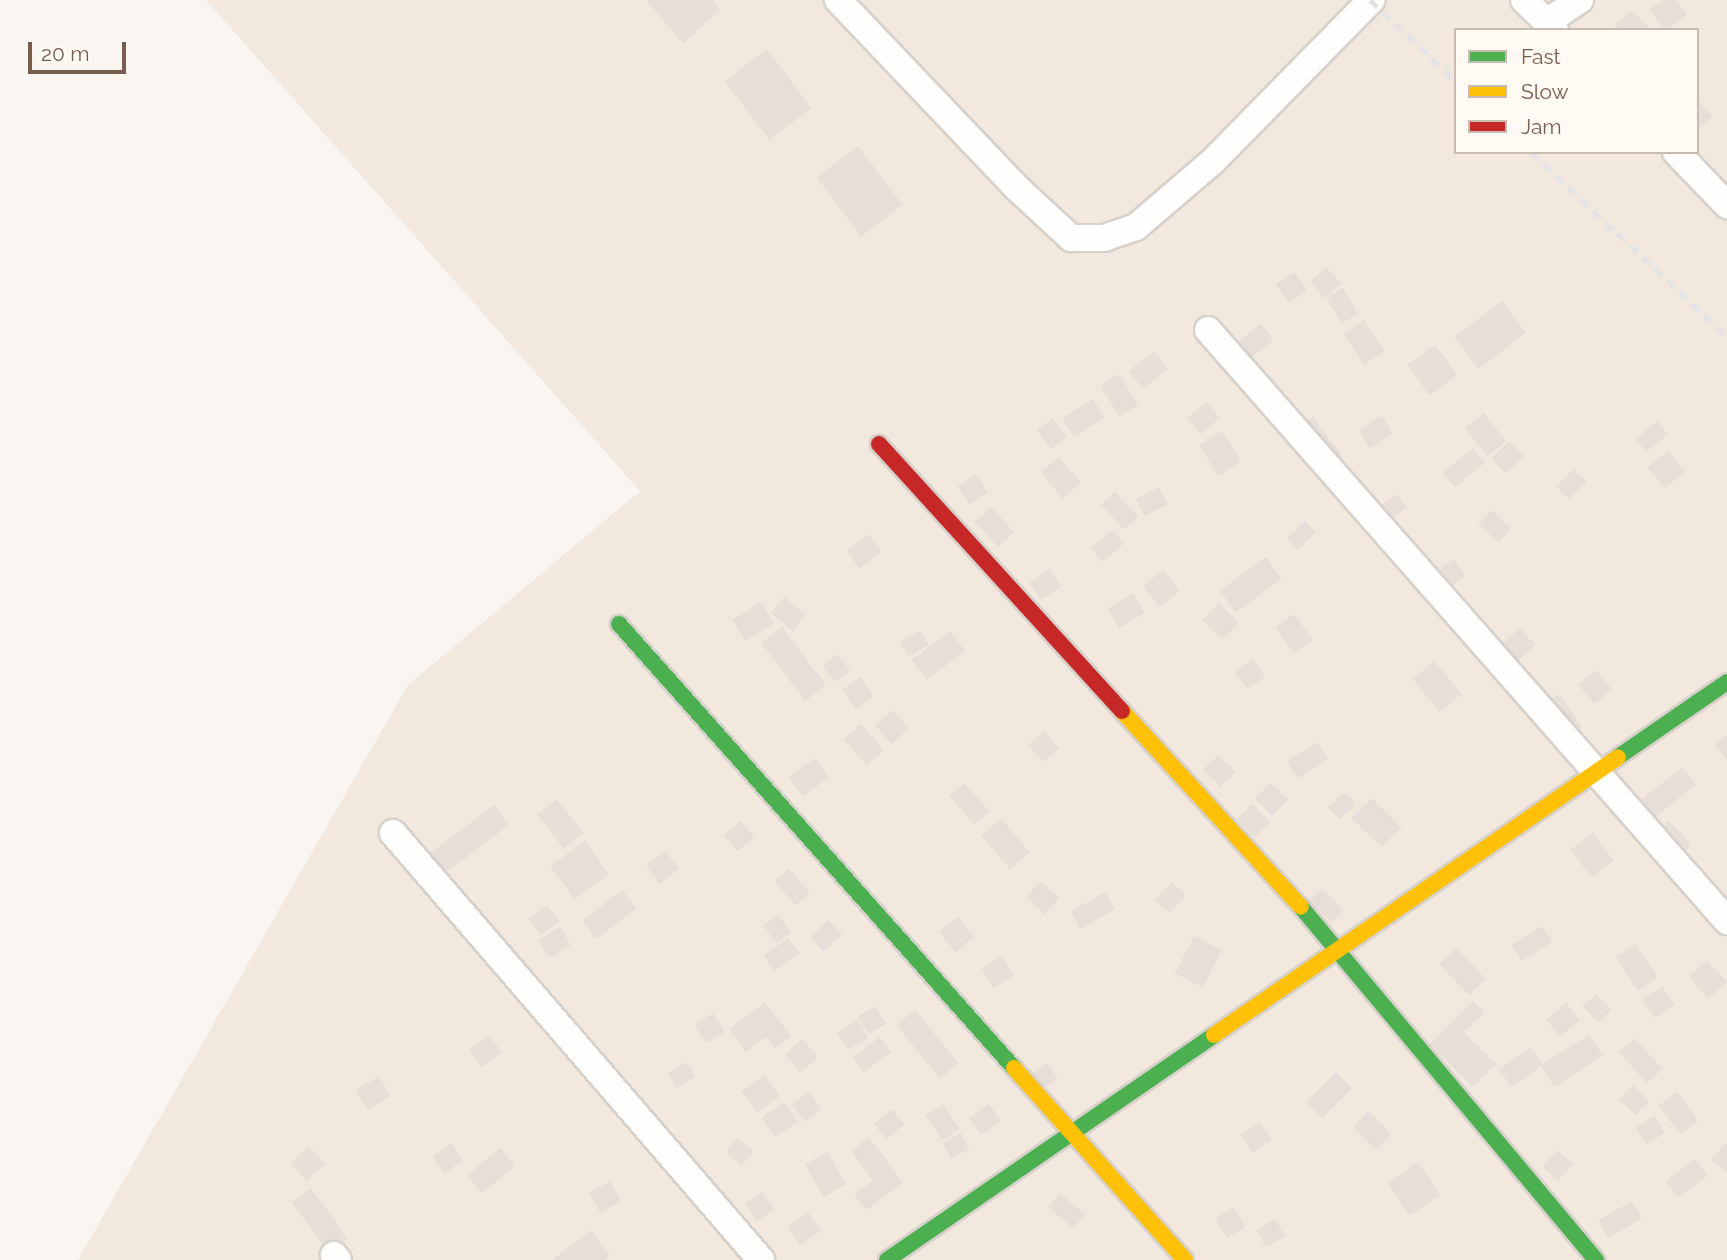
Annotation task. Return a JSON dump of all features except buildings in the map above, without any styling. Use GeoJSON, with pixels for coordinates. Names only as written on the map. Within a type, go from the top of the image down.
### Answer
{"type":"FeatureCollection","features":[{"type":"Feature","properties":{"kind":"street"},"geometry":{"type":"LineString","coordinates":[[838,0],[1026,197],[1071,238],[1093,238],[1136,227],[1213,161],[1370,0]]}},
{"type":"Feature","properties":{"kind":"street"},"geometry":{"type":"LineString","coordinates":[[1524,0],[1551,26],[1580,0]]}},
{"type":"Feature","properties":{"kind":"street"},"geometry":{"type":"LineString","coordinates":[[1677,154],[1727,205]]}},
{"type":"Feature","properties":{"kind":"street"},"geometry":{"type":"LineString","coordinates":[[1208,330],[1727,921]]}},
{"type":"Feature","properties":{"kind":"street"},"geometry":{"type":"LineString","coordinates":[[879,444],[1341,951],[1597,1260]]}},
{"type":"Feature","properties":{"kind":"street"},"geometry":{"type":"LineString","coordinates":[[619,624],[1185,1260]]}},
{"type":"Feature","properties":{"kind":"street"},"geometry":{"type":"LineString","coordinates":[[887,1260],[1341,951],[1727,682]]}},
{"type":"Feature","properties":{"kind":"street"},"geometry":{"type":"LineString","coordinates":[[393,833],[761,1260]]}},
{"type":"Feature","properties":{"kind":"shaded area"},"geometry":{"type":"Polygon","coordinates":[[[206,0],[1727,0],[1727,1260],[78,1260],[408,685],[640,491],[206,0]]]}},
{"type":"Feature","properties":{"kind":"railway"},"geometry":{"type":"LineString","coordinates":[[1370,0],[1454,79]]}},
{"type":"Feature","properties":{"kind":"railway"},"geometry":{"type":"LineString","coordinates":[[1533,154],[1727,337]]}},
{"type":"Feature","properties":{"kind":"traffic: fast"},"geometry":{"type":"LineString","coordinates":[[619,624],[1014,1068]]}},
{"type":"Feature","properties":{"kind":"traffic: fast"},"geometry":{"type":"LineString","coordinates":[[1618,757],[1727,682]]}},
{"type":"Feature","properties":{"kind":"traffic: fast"},"geometry":{"type":"LineString","coordinates":[[1301,907],[1596,1260]]}},
{"type":"Feature","properties":{"kind":"traffic: fast"},"geometry":{"type":"LineString","coordinates":[[887,1260],[1214,1035]]}},
{"type":"Feature","properties":{"kind":"traffic: slow"},"geometry":{"type":"LineString","coordinates":[[1122,711],[1301,907]]}},
{"type":"Feature","properties":{"kind":"traffic: slow"},"geometry":{"type":"LineString","coordinates":[[1214,1035],[1618,757]]}},
{"type":"Feature","properties":{"kind":"traffic: slow"},"geometry":{"type":"LineString","coordinates":[[1014,1068],[1185,1260]]}},
{"type":"Feature","properties":{"kind":"traffic: jam"},"geometry":{"type":"LineString","coordinates":[[879,444],[1122,711]]}}]}
